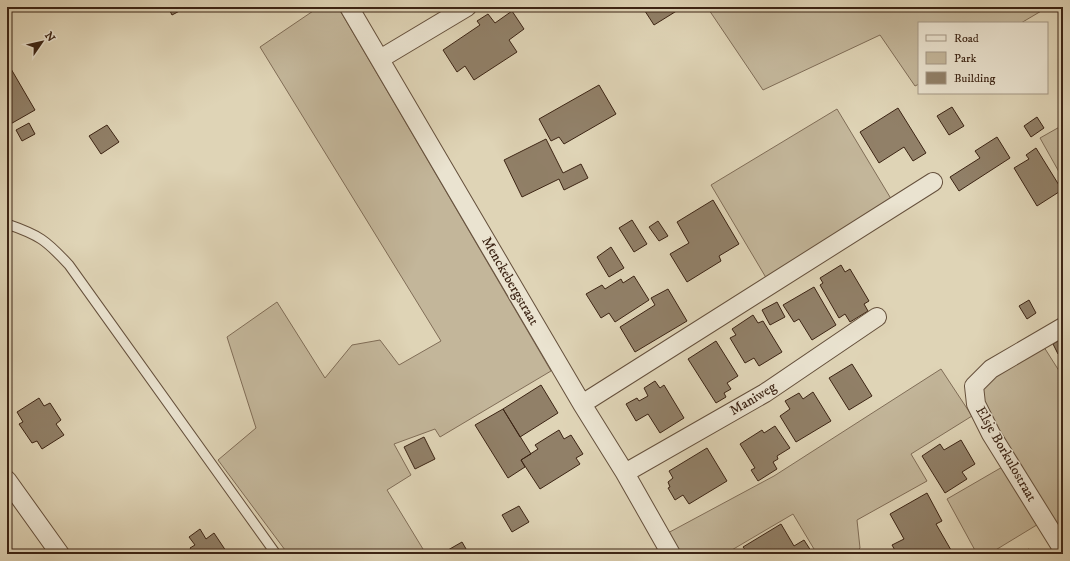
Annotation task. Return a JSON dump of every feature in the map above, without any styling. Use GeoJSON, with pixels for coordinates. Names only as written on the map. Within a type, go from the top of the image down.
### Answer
{"type":"FeatureCollection","features":[{"type":"Feature","properties":{"kind":"street","name":"Menckebergstraat"},"geometry":{"type":"LineString","coordinates":[[349,7],[582,404],[625,473],[671,554]]}},
{"type":"Feature","properties":{"kind":"street"},"geometry":{"type":"LineString","coordinates":[[380,59],[467,7]]}},
{"type":"Feature","properties":{"kind":"street"},"geometry":{"type":"LineString","coordinates":[[582,404],[933,182]]}},
{"type":"Feature","properties":{"kind":"street","name":"Maniweg"},"geometry":{"type":"LineString","coordinates":[[625,473],[765,393],[877,317]]}},
{"type":"Feature","properties":{"kind":"street","name":"Elsje Borkulostraat"},"geometry":{"type":"LineString","coordinates":[[1063,327],[991,369],[974,386],[976,404],[991,434],[1063,550]]}},
{"type":"Feature","properties":{"kind":"street"},"geometry":{"type":"LineString","coordinates":[[7,480],[60,554]]}},
{"type":"Feature","properties":{"kind":"lane"},"geometry":{"type":"LineString","coordinates":[[7,224],[30,232],[49,243],[69,265],[276,554]]}},
{"type":"Feature","properties":{"kind":"green space"},"geometry":{"type":"Polygon","coordinates":[[[319,7],[338,7],[551,371],[440,437],[435,429],[394,444],[411,475],[387,490],[426,554],[288,554],[218,460],[256,428],[227,337],[277,302],[325,378],[352,345],[380,340],[399,365],[441,341],[260,47],[319,7]]]}},
{"type":"Feature","properties":{"kind":"green space"},"geometry":{"type":"Polygon","coordinates":[[[707,7],[1048,7],[1023,22],[918,22],[918,84],[915,86],[880,35],[763,90],[707,7]]]}},
{"type":"Feature","properties":{"kind":"green space"},"geometry":{"type":"Polygon","coordinates":[[[837,109],[893,202],[768,281],[711,185],[837,109]]]}},
{"type":"Feature","properties":{"kind":"green space"},"geometry":{"type":"Polygon","coordinates":[[[1063,125],[1063,179],[1040,138],[1063,125]]]}},
{"type":"Feature","properties":{"kind":"green space"},"geometry":{"type":"Polygon","coordinates":[[[1042,344],[1063,377],[1063,539],[980,401],[981,386],[1042,344]]]}},
{"type":"Feature","properties":{"kind":"green space"},"geometry":{"type":"Polygon","coordinates":[[[941,369],[972,416],[911,454],[927,481],[857,520],[860,548],[855,554],[817,554],[793,514],[725,554],[676,554],[666,534],[774,476],[941,369]]]}},
{"type":"Feature","properties":{"kind":"green space"},"geometry":{"type":"Polygon","coordinates":[[[1004,466],[1040,523],[989,554],[977,554],[947,499],[1004,466]]]}},
{"type":"Feature","properties":{"kind":"building"},"geometry":{"type":"Polygon","coordinates":[[[168,7],[187,7],[172,15],[168,7]]]}},
{"type":"Feature","properties":{"kind":"building"},"geometry":{"type":"Polygon","coordinates":[[[683,7],[654,25],[643,8],[683,7]]]}},
{"type":"Feature","properties":{"kind":"building"},"geometry":{"type":"Polygon","coordinates":[[[512,11],[524,29],[509,40],[517,52],[474,80],[465,66],[457,72],[443,50],[480,25],[477,21],[488,14],[495,23],[512,11]]]}},
{"type":"Feature","properties":{"kind":"building"},"geometry":{"type":"Polygon","coordinates":[[[7,62],[35,110],[7,126],[7,62]]]}},
{"type":"Feature","properties":{"kind":"building"},"geometry":{"type":"Polygon","coordinates":[[[599,85],[616,114],[564,144],[559,137],[551,141],[539,119],[599,85]]]}},
{"type":"Feature","properties":{"kind":"building"},"geometry":{"type":"Polygon","coordinates":[[[952,107],[964,126],[949,135],[937,116],[952,107]]]}},
{"type":"Feature","properties":{"kind":"building"},"geometry":{"type":"Polygon","coordinates":[[[898,108],[926,153],[913,161],[904,147],[879,163],[860,132],[898,108]]]}},
{"type":"Feature","properties":{"kind":"building"},"geometry":{"type":"Polygon","coordinates":[[[1037,117],[1044,128],[1031,137],[1024,126],[1037,117]]]}},
{"type":"Feature","properties":{"kind":"building"},"geometry":{"type":"Polygon","coordinates":[[[29,123],[35,134],[22,141],[16,130],[29,123]]]}},
{"type":"Feature","properties":{"kind":"building"},"geometry":{"type":"Polygon","coordinates":[[[107,125],[119,142],[101,154],[89,136],[107,125]]]}},
{"type":"Feature","properties":{"kind":"building"},"geometry":{"type":"Polygon","coordinates":[[[997,137],[1010,158],[959,191],[950,177],[980,158],[975,151],[997,137]]]}},
{"type":"Feature","properties":{"kind":"building"},"geometry":{"type":"Polygon","coordinates":[[[546,139],[563,173],[581,164],[588,178],[564,190],[559,179],[522,197],[504,160],[546,139]]]}},
{"type":"Feature","properties":{"kind":"building"},"geometry":{"type":"Polygon","coordinates":[[[1036,148],[1062,190],[1037,206],[1014,168],[1029,159],[1026,155],[1036,148]]]}},
{"type":"Feature","properties":{"kind":"building"},"geometry":{"type":"Polygon","coordinates":[[[713,200],[739,244],[719,256],[721,261],[687,282],[670,254],[689,243],[677,222],[713,200]]]}},
{"type":"Feature","properties":{"kind":"building"},"geometry":{"type":"Polygon","coordinates":[[[632,220],[647,244],[634,252],[619,228],[632,220]]]}},
{"type":"Feature","properties":{"kind":"building"},"geometry":{"type":"Polygon","coordinates":[[[658,221],[668,236],[659,241],[649,227],[658,221]]]}},
{"type":"Feature","properties":{"kind":"building"},"geometry":{"type":"Polygon","coordinates":[[[611,247],[624,268],[609,277],[597,257],[611,247]]]}},
{"type":"Feature","properties":{"kind":"building"},"geometry":{"type":"Polygon","coordinates":[[[841,265],[845,272],[850,269],[869,301],[864,304],[868,311],[850,322],[845,314],[839,318],[820,285],[823,283],[820,278],[841,265]]]}},
{"type":"Feature","properties":{"kind":"building"},"geometry":{"type":"Polygon","coordinates":[[[634,276],[649,300],[615,322],[609,313],[601,318],[586,294],[602,285],[605,289],[621,279],[623,283],[634,276]]]}},
{"type":"Feature","properties":{"kind":"building"},"geometry":{"type":"Polygon","coordinates":[[[814,287],[836,325],[812,340],[799,319],[794,322],[783,305],[814,287]]]}},
{"type":"Feature","properties":{"kind":"building"},"geometry":{"type":"Polygon","coordinates":[[[668,289],[687,321],[635,352],[620,327],[655,305],[651,298],[668,289]]]}},
{"type":"Feature","properties":{"kind":"building"},"geometry":{"type":"Polygon","coordinates":[[[1029,300],[1036,313],[1027,319],[1019,306],[1029,300]]]}},
{"type":"Feature","properties":{"kind":"building"},"geometry":{"type":"Polygon","coordinates":[[[777,302],[785,317],[770,325],[762,310],[777,302]]]}},
{"type":"Feature","properties":{"kind":"building"},"geometry":{"type":"Polygon","coordinates":[[[753,315],[758,323],[763,321],[782,352],[759,366],[754,358],[745,363],[730,338],[736,335],[732,329],[753,315]]]}},
{"type":"Feature","properties":{"kind":"building"},"geometry":{"type":"Polygon","coordinates":[[[1063,338],[1063,352],[1058,354],[1053,344],[1063,338]]]}},
{"type":"Feature","properties":{"kind":"building"},"geometry":{"type":"Polygon","coordinates":[[[716,341],[738,376],[727,383],[731,389],[724,393],[726,397],[716,403],[688,359],[716,341]]]}},
{"type":"Feature","properties":{"kind":"building"},"geometry":{"type":"Polygon","coordinates":[[[852,364],[872,396],[849,410],[829,378],[852,364]]]}},
{"type":"Feature","properties":{"kind":"building"},"geometry":{"type":"Polygon","coordinates":[[[655,381],[660,388],[664,385],[684,418],[660,433],[648,414],[636,421],[626,404],[637,398],[639,401],[648,396],[644,388],[655,381]]]}},
{"type":"Feature","properties":{"kind":"building"},"geometry":{"type":"Polygon","coordinates":[[[541,385],[558,413],[520,437],[503,409],[541,385]]]}},
{"type":"Feature","properties":{"kind":"building"},"geometry":{"type":"Polygon","coordinates":[[[813,392],[831,421],[796,442],[780,416],[790,409],[785,401],[799,393],[803,399],[813,392]]]}},
{"type":"Feature","properties":{"kind":"building"},"geometry":{"type":"Polygon","coordinates":[[[39,398],[44,406],[50,403],[61,420],[56,424],[64,435],[42,449],[37,441],[32,443],[19,424],[23,422],[17,412],[39,398]]]}},
{"type":"Feature","properties":{"kind":"building"},"geometry":{"type":"Polygon","coordinates":[[[503,409],[531,454],[521,460],[525,467],[508,478],[475,425],[503,409]]]}},
{"type":"Feature","properties":{"kind":"building"},"geometry":{"type":"Polygon","coordinates":[[[775,426],[790,448],[777,456],[778,459],[773,462],[777,469],[758,481],[751,470],[755,468],[740,444],[762,430],[764,433],[775,426]]]}},
{"type":"Feature","properties":{"kind":"building"},"geometry":{"type":"Polygon","coordinates":[[[559,430],[564,439],[571,435],[583,454],[576,458],[580,464],[540,489],[521,460],[538,449],[535,445],[559,430]]]}},
{"type":"Feature","properties":{"kind":"building"},"geometry":{"type":"Polygon","coordinates":[[[424,437],[435,459],[415,469],[404,447],[424,437]]]}},
{"type":"Feature","properties":{"kind":"building"},"geometry":{"type":"Polygon","coordinates":[[[961,440],[975,464],[962,472],[967,479],[945,493],[922,456],[940,444],[944,450],[961,440]]]}},
{"type":"Feature","properties":{"kind":"building"},"geometry":{"type":"Polygon","coordinates":[[[707,448],[727,481],[689,504],[683,495],[675,500],[668,488],[670,487],[668,482],[673,478],[669,471],[707,448]]]}},
{"type":"Feature","properties":{"kind":"building"},"geometry":{"type":"Polygon","coordinates":[[[927,493],[942,521],[936,524],[951,550],[944,554],[897,554],[892,545],[904,539],[890,514],[927,493]]]}},
{"type":"Feature","properties":{"kind":"building"},"geometry":{"type":"Polygon","coordinates":[[[519,506],[529,522],[512,532],[502,515],[519,506]]]}},
{"type":"Feature","properties":{"kind":"building"},"geometry":{"type":"Polygon","coordinates":[[[781,524],[794,546],[804,540],[813,554],[744,554],[747,552],[743,547],[781,524]]]}},
{"type":"Feature","properties":{"kind":"building"},"geometry":{"type":"Polygon","coordinates":[[[200,529],[206,539],[214,533],[228,554],[194,554],[190,548],[195,545],[189,537],[200,529]]]}},
{"type":"Feature","properties":{"kind":"building"},"geometry":{"type":"Polygon","coordinates":[[[462,542],[469,554],[441,554],[462,542]]]}},
{"type":"Feature","properties":{"kind":"building"},"geometry":{"type":"Polygon","coordinates":[[[1029,549],[1032,554],[1020,554],[1029,549]]]}}]}
